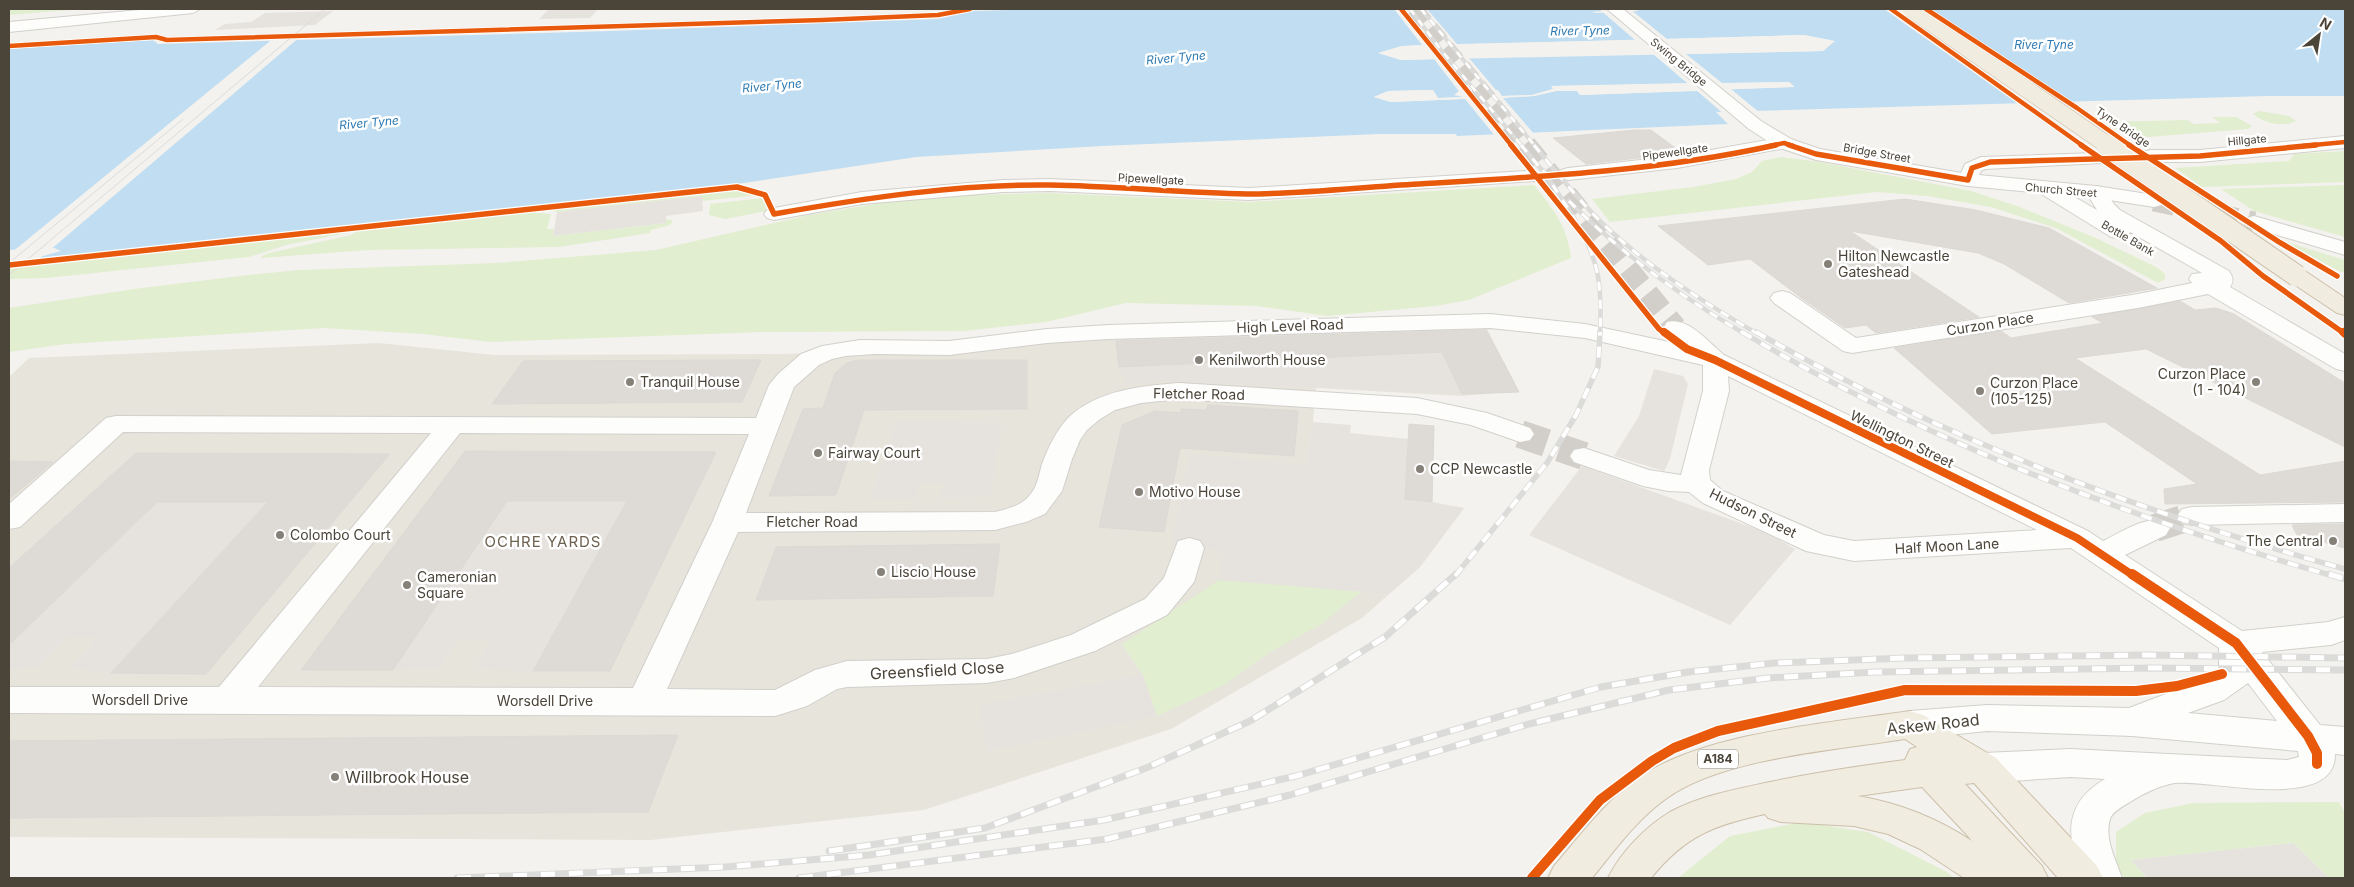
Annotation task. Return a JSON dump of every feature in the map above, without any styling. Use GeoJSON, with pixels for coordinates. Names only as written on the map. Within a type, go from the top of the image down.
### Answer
{"type":"FeatureCollection","features":[{"type":"Feature","properties":{"kind":"highway","name":"Tyne Bridge"},"geometry":{"type":"LineString","coordinates":[[1911,9],[2345,308]]}},
{"type":"Feature","properties":{"kind":"highway"},"geometry":{"type":"LineString","coordinates":[[1910,725],[1983,768],[2083,878]]}},
{"type":"Feature","properties":{"kind":"highway"},"geometry":{"type":"LineString","coordinates":[[1910,725],[1928,770],[1981,824],[2028,878]]}},
{"type":"Feature","properties":{"kind":"highway","name":"Askew Road"},"geometry":{"type":"LineString","coordinates":[[1568,878],[1636,802],[1654,787],[1676,774],[1710,761],[1755,750],[1910,725]]}},
{"type":"Feature","properties":{"kind":"highway"},"geometry":{"type":"LineString","coordinates":[[1628,878],[1653,847],[1672,832],[1694,818],[1730,806],[1808,790],[1928,770],[1983,768]]}},
{"type":"Feature","properties":{"kind":"highway"},"geometry":{"type":"LineString","coordinates":[[1730,806],[1825,808],[1851,810],[1888,818],[1923,832],[1961,854],[1995,878]]}},
{"type":"Feature","properties":{"kind":"street"},"geometry":{"type":"LineString","coordinates":[[9,27],[193,9]]}},
{"type":"Feature","properties":{"kind":"street","name":"Swing Bridge"},"geometry":{"type":"LineString","coordinates":[[1614,9],[1744,116]]}},
{"type":"Feature","properties":{"kind":"street","name":"Bridge Street"},"geometry":{"type":"LineString","coordinates":[[1744,116],[1784,143],[1816,154],[1968,180]]}},
{"type":"Feature","properties":{"kind":"street","name":"Hillgate"},"geometry":{"type":"LineString","coordinates":[[2150,156],[2200,156],[2345,142]]}},
{"type":"Feature","properties":{"kind":"street","name":"Pipewellgate"},"geometry":{"type":"LineString","coordinates":[[1568,174],[1635,169],[1721,157],[1784,143]]}},
{"type":"Feature","properties":{"kind":"street"},"geometry":{"type":"LineString","coordinates":[[1968,180],[1972,168],[1981,163],[2095,159]]}},
{"type":"Feature","properties":{"kind":"street","name":"Pipewellgate"},"geometry":{"type":"LineString","coordinates":[[774,214],[862,198],[1003,186],[1050,185],[1249,194],[1528,177]]}},
{"type":"Feature","properties":{"kind":"street","name":"Church Street"},"geometry":{"type":"LineString","coordinates":[[1968,180],[2096,192],[2154,201]]}},
{"type":"Feature","properties":{"kind":"street","name":"Bottle Bank"},"geometry":{"type":"LineString","coordinates":[[2045,188],[2345,364]]}},
{"type":"Feature","properties":{"kind":"street","name":"Bottle Bank"},"geometry":{"type":"LineString","coordinates":[[2096,192],[2106,208],[2113,214],[2216,271],[2222,280],[2221,283],[2212,286]]}},
{"type":"Feature","properties":{"kind":"street"},"geometry":{"type":"LineString","coordinates":[[2254,222],[2345,248]]}},
{"type":"Feature","properties":{"kind":"street","name":"Curzon Place"},"geometry":{"type":"LineString","coordinates":[[1782,298],[1852,346],[2138,301],[2212,286]]}},
{"type":"Feature","properties":{"kind":"street","name":"High Level Road"},"geometry":{"type":"LineString","coordinates":[[765,426],[782,384],[793,371],[811,358],[831,351],[862,346],[929,349],[1047,336],[1108,332],[1490,321],[1585,331],[1716,360]]}},
{"type":"Feature","properties":{"kind":"street"},"geometry":{"type":"LineString","coordinates":[[1676,328],[1716,360]]}},
{"type":"Feature","properties":{"kind":"street","name":"Hudson Street"},"geometry":{"type":"LineString","coordinates":[[1716,360],[1716,391],[1694,470],[1696,483],[1713,497],[1817,544]]}},
{"type":"Feature","properties":{"kind":"street","name":"Wellington Street"},"geometry":{"type":"LineString","coordinates":[[1716,360],[2090,546],[2236,643],[2312,750]]}},
{"type":"Feature","properties":{"kind":"street","name":"Fletcher Road"},"geometry":{"type":"LineString","coordinates":[[727,523],[995,521],[1016,516],[1035,507],[1048,492],[1065,440],[1076,425],[1095,410],[1116,400],[1143,393],[1179,391],[1417,406],[1478,419],[1520,434]]}},
{"type":"Feature","properties":{"kind":"street"},"geometry":{"type":"LineString","coordinates":[[9,520],[116,424],[765,426],[727,523],[644,701]]}},
{"type":"Feature","properties":{"kind":"street"},"geometry":{"type":"LineString","coordinates":[[228,700],[452,426]]}},
{"type":"Feature","properties":{"kind":"street"},"geometry":{"type":"LineString","coordinates":[[1584,456],[1651,479],[1678,485],[1696,483]]}},
{"type":"Feature","properties":{"kind":"street"},"geometry":{"type":"LineString","coordinates":[[2193,516],[2345,513]]}},
{"type":"Feature","properties":{"kind":"street","name":"Half Moon Lane"},"geometry":{"type":"LineString","coordinates":[[1817,544],[1854,551],[2090,546],[2154,528]]}},
{"type":"Feature","properties":{"kind":"street","name":"Greensfield Close"},"geometry":{"type":"LineString","coordinates":[[644,701],[732,704],[775,703],[795,697],[827,679],[847,674],[987,671],[1014,666],[1083,643],[1156,607],[1178,582],[1189,548]]}},
{"type":"Feature","properties":{"kind":"street"},"geometry":{"type":"LineString","coordinates":[[2132,722],[2164,708],[2207,694],[2229,682],[2236,674],[2236,643],[2331,633],[2345,628]]}},
{"type":"Feature","properties":{"kind":"street","name":"Worsdell Drive"},"geometry":{"type":"LineString","coordinates":[[9,700],[644,701]]}},
{"type":"Feature","properties":{"kind":"street","name":"Askew Road"},"geometry":{"type":"LineString","coordinates":[[1910,725],[1987,718],[2132,722],[2312,750],[2345,741]]}},
{"type":"Feature","properties":{"kind":"street"},"geometry":{"type":"LineString","coordinates":[[1983,768],[2070,763],[2287,775],[2306,771],[2312,750]]}},
{"type":"Feature","properties":{"kind":"street"},"geometry":{"type":"LineString","coordinates":[[2102,878],[2092,856],[2089,833],[2091,817],[2098,804],[2112,792],[2170,770]]}},
{"type":"Feature","properties":{"kind":"shaded area"},"geometry":{"type":"Polygon","coordinates":[[[549,9],[598,9],[590,18],[539,19],[549,9]]]}},
{"type":"Feature","properties":{"kind":"shaded area"},"geometry":{"type":"Polygon","coordinates":[[[333,11],[315,25],[215,30],[225,24],[251,22],[265,13],[333,11]]]}},
{"type":"Feature","properties":{"kind":"shaded area"},"geometry":{"type":"Polygon","coordinates":[[[702,196],[703,211],[666,216],[666,223],[553,236],[557,212],[702,196]]]}},
{"type":"Feature","properties":{"kind":"shaded area"},"geometry":{"type":"Polygon","coordinates":[[[1484,323],[1519,391],[1461,396],[1316,388],[1313,422],[1301,489],[1432,502],[1464,508],[1420,567],[1362,618],[1171,729],[924,810],[651,840],[9,837],[9,377],[29,358],[379,343],[494,355],[782,354],[1484,323]]]}},
{"type":"Feature","properties":{"kind":"shaded area"},"geometry":{"type":"Polygon","coordinates":[[[1442,352],[1462,394],[1167,381],[1126,384],[1119,367],[1442,352]]]}},
{"type":"Feature","properties":{"kind":"shaded area"},"geometry":{"type":"Polygon","coordinates":[[[1654,369],[1683,376],[1688,384],[1670,459],[1664,471],[1614,456],[1639,416],[1654,369]]]}},
{"type":"Feature","properties":{"kind":"shaded area"},"geometry":{"type":"Polygon","coordinates":[[[897,421],[1002,423],[990,496],[940,498],[943,483],[920,483],[916,498],[871,498],[897,421]]]}},
{"type":"Feature","properties":{"kind":"shaded area"},"geometry":{"type":"Polygon","coordinates":[[[1313,422],[1351,425],[1350,433],[1408,439],[1405,499],[1464,508],[1420,567],[1389,594],[1219,580],[1224,551],[1171,545],[1190,454],[1305,465],[1313,422]]]}},
{"type":"Feature","properties":{"kind":"shaded area"},"geometry":{"type":"Polygon","coordinates":[[[1582,466],[1765,532],[1795,549],[1730,625],[1529,535],[1582,466]]]}},
{"type":"Feature","properties":{"kind":"shaded area"},"geometry":{"type":"Polygon","coordinates":[[[507,501],[627,501],[533,671],[473,669],[492,639],[459,639],[440,668],[393,670],[507,501]]]}},
{"type":"Feature","properties":{"kind":"shaded area"},"geometry":{"type":"Polygon","coordinates":[[[157,502],[268,502],[111,673],[70,668],[97,638],[66,638],[37,667],[9,669],[9,645],[157,502]]]}},
{"type":"Feature","properties":{"kind":"shaded area"},"geometry":{"type":"Polygon","coordinates":[[[1143,675],[1157,716],[987,751],[980,705],[1143,675]]]}},
{"type":"Feature","properties":{"kind":"shaded area"},"geometry":{"type":"Polygon","coordinates":[[[2293,843],[2329,878],[2147,878],[2131,860],[2293,843]]]}},
{"type":"Feature","properties":{"kind":"green space"},"geometry":{"type":"Polygon","coordinates":[[[9,9],[83,9],[9,15],[9,9]]]}},
{"type":"Feature","properties":{"kind":"green space"},"geometry":{"type":"Polygon","coordinates":[[[2259,111],[2289,116],[2296,121],[2274,124],[2253,114],[2259,111]]]}},
{"type":"Feature","properties":{"kind":"green space"},"geometry":{"type":"Polygon","coordinates":[[[2212,117],[2236,117],[2252,126],[2248,129],[2136,138],[2128,133],[2121,133],[2105,122],[2187,120],[2194,124],[2221,123],[2212,117]]]}},
{"type":"Feature","properties":{"kind":"green space"},"geometry":{"type":"Polygon","coordinates":[[[2345,151],[2345,182],[2202,187],[2175,168],[2289,161],[2294,154],[2345,151]]]}},
{"type":"Feature","properties":{"kind":"green space"},"geometry":{"type":"Polygon","coordinates":[[[1781,157],[1820,162],[1971,191],[2017,206],[2096,238],[2158,268],[2165,274],[2165,279],[2158,283],[2056,228],[1991,207],[1927,196],[1877,192],[1610,222],[1592,199],[1693,187],[1736,179],[1752,172],[1762,161],[1781,157]]]}},
{"type":"Feature","properties":{"kind":"green space"},"geometry":{"type":"Polygon","coordinates":[[[1534,185],[1563,227],[1571,258],[1469,300],[1436,306],[1327,316],[1257,306],[1126,303],[1046,322],[964,331],[766,332],[490,342],[423,334],[324,328],[66,344],[9,352],[9,308],[134,289],[299,270],[497,263],[656,250],[809,215],[887,202],[970,195],[1048,193],[1249,202],[1534,185]]]}},
{"type":"Feature","properties":{"kind":"green space"},"geometry":{"type":"Polygon","coordinates":[[[2345,185],[2345,237],[2254,211],[2221,189],[2345,185]]]}},
{"type":"Feature","properties":{"kind":"green space"},"geometry":{"type":"Polygon","coordinates":[[[736,188],[760,195],[702,201],[702,196],[557,212],[546,209],[736,188]]]}},
{"type":"Feature","properties":{"kind":"green space"},"geometry":{"type":"Polygon","coordinates":[[[763,198],[767,211],[725,219],[709,215],[710,204],[763,198]]]}},
{"type":"Feature","properties":{"kind":"green space"},"geometry":{"type":"Polygon","coordinates":[[[525,212],[551,214],[547,229],[554,229],[553,236],[666,223],[666,219],[673,221],[670,225],[651,230],[650,233],[559,247],[369,250],[261,258],[269,253],[351,235],[360,229],[525,212]]]}},
{"type":"Feature","properties":{"kind":"green space"},"geometry":{"type":"Polygon","coordinates":[[[350,231],[286,245],[249,257],[46,278],[9,279],[9,267],[350,231]]]}},
{"type":"Feature","properties":{"kind":"green space"},"geometry":{"type":"Polygon","coordinates":[[[2283,241],[2345,260],[2345,272],[2341,272],[2283,241]]]}},
{"type":"Feature","properties":{"kind":"green space"},"geometry":{"type":"Polygon","coordinates":[[[1219,580],[1362,591],[1320,625],[1270,652],[1224,685],[1157,716],[1143,675],[1122,644],[1219,580]]]}},
{"type":"Feature","properties":{"kind":"green space"},"geometry":{"type":"Polygon","coordinates":[[[2339,802],[2345,813],[2345,878],[2329,878],[2293,843],[2131,860],[2147,878],[2125,878],[2116,867],[2116,832],[2145,813],[2193,803],[2339,802]]]}},
{"type":"Feature","properties":{"kind":"green space"},"geometry":{"type":"Polygon","coordinates":[[[1802,822],[1868,832],[1947,872],[1954,878],[1678,878],[1730,836],[1802,822]]]}},
{"type":"Feature","properties":{"kind":"water","name":"River Tyne"},"geometry":{"type":"Polygon","coordinates":[[[1042,9],[1630,9],[1591,12],[1597,13],[1639,11],[1633,9],[2345,9],[2345,96],[2268,96],[1716,112],[1728,124],[1457,136],[1456,134],[1379,134],[1102,146],[916,157],[717,187],[226,238],[9,263],[9,258],[43,256],[61,251],[54,248],[9,250],[9,49],[153,40],[158,44],[612,31],[938,19],[975,11],[1042,9]],[[1804,35],[1402,46],[1379,53],[1401,60],[1823,51],[1834,41],[1804,35]],[[1789,82],[1552,86],[1553,89],[1532,95],[1502,96],[1498,90],[1459,91],[1454,95],[1463,97],[1495,96],[1438,98],[1433,90],[1388,91],[1374,97],[1391,102],[1534,96],[1556,91],[1577,91],[1580,95],[1794,87],[1789,82]]]}},
{"type":"Feature","properties":{"kind":"pier"},"geometry":{"type":"Polygon","coordinates":[[[1394,9],[1427,9],[1457,44],[1635,40],[1599,9],[1630,9],[1667,39],[1804,35],[1835,41],[1823,51],[1686,54],[1722,83],[1789,82],[1795,87],[1731,89],[1760,113],[1724,114],[1697,91],[1580,95],[1577,91],[1556,91],[1534,96],[1503,98],[1535,135],[1495,136],[1465,99],[1391,102],[1374,97],[1388,91],[1433,90],[1438,98],[1463,97],[1462,94],[1497,93],[1461,94],[1434,59],[1401,60],[1378,53],[1402,46],[1422,45],[1394,9]],[[1803,38],[1403,48],[1387,53],[1401,57],[1822,49],[1829,43],[1803,38]],[[1653,54],[1469,58],[1501,96],[1532,95],[1553,89],[1551,86],[1687,83],[1653,54]],[[1788,84],[1556,88],[1577,88],[1581,93],[1788,84]],[[1432,93],[1389,94],[1382,96],[1391,99],[1435,98],[1432,93]]]}},
{"type":"Feature","properties":{"kind":"pier"},"geometry":{"type":"Polygon","coordinates":[[[1884,9],[1930,9],[2073,105],[2021,106],[1884,9]]]}},
{"type":"Feature","properties":{"kind":"pier"},"geometry":{"type":"Polygon","coordinates":[[[301,36],[49,251],[11,253],[275,37],[301,36]]]}},
{"type":"Feature","properties":{"kind":"pier"},"geometry":{"type":"Polygon","coordinates":[[[46,253],[34,263],[9,266],[9,256],[46,253]]]}},
{"type":"Feature","properties":{"kind":"building"},"geometry":{"type":"Polygon","coordinates":[[[1651,130],[1682,153],[1586,164],[1553,138],[1651,130]]]}},
{"type":"Feature","properties":{"kind":"building","name":"Hilton Newcastle Gateshead"},"geometry":{"type":"Polygon","coordinates":[[[1905,199],[1976,210],[2049,228],[2157,288],[2069,303],[2004,264],[1978,253],[1850,231],[1979,317],[1876,333],[1866,325],[1845,328],[1750,259],[1708,265],[1658,226],[1905,199]]]}},
{"type":"Feature","properties":{"kind":"building"},"geometry":{"type":"Polygon","coordinates":[[[2180,301],[2195,310],[2216,308],[2234,314],[2345,383],[2345,447],[2146,349],[2075,358],[2260,475],[2345,461],[2345,502],[2165,504],[2164,489],[2197,484],[2105,422],[1992,434],[1894,348],[2001,331],[2011,338],[2103,323],[2092,317],[2180,301]]]}},
{"type":"Feature","properties":{"kind":"building","name":"Kenilworth House"},"geometry":{"type":"Polygon","coordinates":[[[1486,330],[1519,392],[1462,394],[1442,352],[1119,367],[1116,341],[1486,330]]]}},
{"type":"Feature","properties":{"kind":"building","name":"Tranquil House"},"geometry":{"type":"Polygon","coordinates":[[[761,360],[742,402],[492,404],[523,361],[761,360]]]}},
{"type":"Feature","properties":{"kind":"building","name":"Fairway Court"},"geometry":{"type":"Polygon","coordinates":[[[858,360],[1027,360],[1027,409],[864,410],[836,495],[769,496],[803,409],[823,408],[835,373],[847,363],[858,360]]]}},
{"type":"Feature","properties":{"kind":"building","name":"Motivo House"},"geometry":{"type":"Polygon","coordinates":[[[1208,405],[1298,411],[1294,456],[1180,448],[1164,532],[1099,527],[1122,425],[1155,411],[1181,413],[1181,409],[1206,410],[1208,405]]]}},
{"type":"Feature","properties":{"kind":"building","name":"CCP Newcastle"},"geometry":{"type":"Polygon","coordinates":[[[1409,424],[1434,426],[1432,502],[1405,499],[1409,424]]]}},
{"type":"Feature","properties":{"kind":"building","name":"Cameronian Square"},"geometry":{"type":"Polygon","coordinates":[[[465,451],[716,452],[610,671],[533,671],[627,501],[507,501],[393,670],[301,670],[465,451]]]}},
{"type":"Feature","properties":{"kind":"building","name":"Colombo Court"},"geometry":{"type":"Polygon","coordinates":[[[136,453],[390,454],[206,674],[111,673],[268,502],[157,502],[9,645],[9,568],[136,453]]]}},
{"type":"Feature","properties":{"kind":"building"},"geometry":{"type":"Polygon","coordinates":[[[9,461],[53,462],[9,499],[9,461]]]}},
{"type":"Feature","properties":{"kind":"building","name":"The Central"},"geometry":{"type":"Polygon","coordinates":[[[2345,524],[2345,548],[2297,535],[2292,525],[2345,524]]]}},
{"type":"Feature","properties":{"kind":"building","name":"Liscio House"},"geometry":{"type":"Polygon","coordinates":[[[1000,544],[993,596],[756,600],[776,547],[1000,544]]]}},
{"type":"Feature","properties":{"kind":"building","name":"Willbrook House"},"geometry":{"type":"Polygon","coordinates":[[[678,735],[648,812],[9,818],[9,741],[678,735]]]}},
{"type":"Feature","properties":{"kind":"tunnel"},"geometry":{"type":"LineString","coordinates":[[1414,9],[1527,146]]}},
{"type":"Feature","properties":{"kind":"tunnel"},"geometry":{"type":"LineString","coordinates":[[1526,145],[1676,327]]}},
{"type":"Feature","properties":{"kind":"tunnel"},"geometry":{"type":"LineString","coordinates":[[2154,201],[2254,222]]}},
{"type":"Feature","properties":{"kind":"tunnel"},"geometry":{"type":"LineString","coordinates":[[1520,434],[1584,456]]}},
{"type":"Feature","properties":{"kind":"tunnel"},"geometry":{"type":"LineString","coordinates":[[2155,528],[2192,516]]}},
{"type":"Feature","properties":{"kind":"tram line"},"geometry":{"type":"LineString","coordinates":[[9,275],[325,9]]}},
{"type":"Feature","properties":{"kind":"tram line"},"geometry":{"type":"LineString","coordinates":[[9,263],[183,119]]}},
{"type":"Feature","properties":{"kind":"railway"},"geometry":{"type":"LineString","coordinates":[[1410,9],[1441,50],[1522,146]]}},
{"type":"Feature","properties":{"kind":"railway"},"geometry":{"type":"LineString","coordinates":[[1421,9],[1535,146]]}},
{"type":"Feature","properties":{"kind":"railway"},"geometry":{"type":"LineString","coordinates":[[1521,145],[1546,175]]}},
{"type":"Feature","properties":{"kind":"railway"},"geometry":{"type":"LineString","coordinates":[[1534,145],[1584,204],[1620,239],[1677,283],[1758,334]]}},
{"type":"Feature","properties":{"kind":"railway"},"geometry":{"type":"LineString","coordinates":[[1543,170],[1591,251],[1597,272],[1599,289],[1600,332]]}},
{"type":"Feature","properties":{"kind":"railway"},"geometry":{"type":"LineString","coordinates":[[1569,201],[1610,239],[1652,273],[1698,305],[1745,334]]}},
{"type":"Feature","properties":{"kind":"railway"},"geometry":{"type":"LineString","coordinates":[[1455,576],[1547,463],[1576,415],[1598,367],[1600,332]]}},
{"type":"Feature","properties":{"kind":"railway"},"geometry":{"type":"LineString","coordinates":[[1742,332],[1812,372],[1883,408],[1956,442],[2030,473],[2104,502],[2180,528],[2333,576]]}},
{"type":"Feature","properties":{"kind":"railway"},"geometry":{"type":"LineString","coordinates":[[1756,332],[1897,406],[2043,469],[2192,523],[2345,569]]}},
{"type":"Feature","properties":{"kind":"railway"},"geometry":{"type":"LineString","coordinates":[[829,851],[985,828],[1146,768],[1250,721],[1385,637],[1456,574]]}},
{"type":"Feature","properties":{"kind":"railway"},"geometry":{"type":"LineString","coordinates":[[2329,574],[2345,579]]}},
{"type":"Feature","properties":{"kind":"railway"},"geometry":{"type":"LineString","coordinates":[[457,878],[725,867],[869,855],[1104,820],[1296,776],[1601,687],[1688,672],[1775,663],[1905,658],[2147,655],[2345,658]]}},
{"type":"Feature","properties":{"kind":"railway"},"geometry":{"type":"LineString","coordinates":[[799,878],[1107,839],[1290,795],[1529,724],[1669,690],[1768,678],[1875,672],[2150,668],[2345,670]]}},
{"type":"Feature","properties":{"kind":"cycle path"},"geometry":{"type":"LineString","coordinates":[[9,46],[156,37],[167,40],[822,20],[938,15],[970,9]]}},
{"type":"Feature","properties":{"kind":"cycle path"},"geometry":{"type":"LineString","coordinates":[[1401,9],[1659,329],[1687,349],[1715,360],[2077,538],[2236,643],[2308,736],[2317,753],[2317,764]]}},
{"type":"Feature","properties":{"kind":"cycle path"},"geometry":{"type":"LineString","coordinates":[[1891,9],[2029,109],[2221,241],[2263,276],[2345,334]]}},
{"type":"Feature","properties":{"kind":"cycle path"},"geometry":{"type":"LineString","coordinates":[[1926,9],[2077,108],[2123,141],[2279,242],[2337,276]]}},
{"type":"Feature","properties":{"kind":"cycle path"},"geometry":{"type":"LineString","coordinates":[[9,265],[737,187],[765,195],[774,214],[862,198],[1003,186],[1050,185],[1249,194],[1458,182],[1635,169],[1721,157],[1784,143],[1816,154],[1968,180],[1972,168],[1990,162],[2200,156],[2345,142]]}},
{"type":"Feature","properties":{"kind":"cycle path"},"geometry":{"type":"LineString","coordinates":[[1532,878],[1600,800],[1652,761],[1674,748],[1718,731],[1905,690],[2136,691],[2177,686],[2222,674]]}},
{"type":"Feature","properties":{"kind":"place","name":"Hilton Newcastle Gateshead"},"geometry":{"type":"Point","coordinates":[1828,264]}},
{"type":"Feature","properties":{"kind":"place","name":"Kenilworth House"},"geometry":{"type":"Point","coordinates":[1199,360]}},
{"type":"Feature","properties":{"kind":"place","name":"Tranquil House"},"geometry":{"type":"Point","coordinates":[630,382]}},
{"type":"Feature","properties":{"kind":"place","name":"Curzon Place (1 - 104)"},"geometry":{"type":"Point","coordinates":[2256,382]}},
{"type":"Feature","properties":{"kind":"place","name":"Curzon Place (105-125)"},"geometry":{"type":"Point","coordinates":[1980,391]}},
{"type":"Feature","properties":{"kind":"place","name":"Fairway Court"},"geometry":{"type":"Point","coordinates":[818,453]}},
{"type":"Feature","properties":{"kind":"place","name":"CCP Newcastle"},"geometry":{"type":"Point","coordinates":[1420,469]}},
{"type":"Feature","properties":{"kind":"place","name":"Motivo House"},"geometry":{"type":"Point","coordinates":[1139,492]}},
{"type":"Feature","properties":{"kind":"place","name":"Colombo Court"},"geometry":{"type":"Point","coordinates":[280,535]}},
{"type":"Feature","properties":{"kind":"place","name":"The Central"},"geometry":{"type":"Point","coordinates":[2333,541]}},
{"type":"Feature","properties":{"kind":"place","name":"Liscio House"},"geometry":{"type":"Point","coordinates":[881,572]}},
{"type":"Feature","properties":{"kind":"place","name":"Cameronian Square"},"geometry":{"type":"Point","coordinates":[407,585]}},
{"type":"Feature","properties":{"kind":"place","name":"Willbrook House"},"geometry":{"type":"Point","coordinates":[335,777]}},
{"type":"Feature","properties":{"kind":"district","name":"OCHRE YARDS"},"geometry":{"type":"Point","coordinates":[543,542]}}]}
